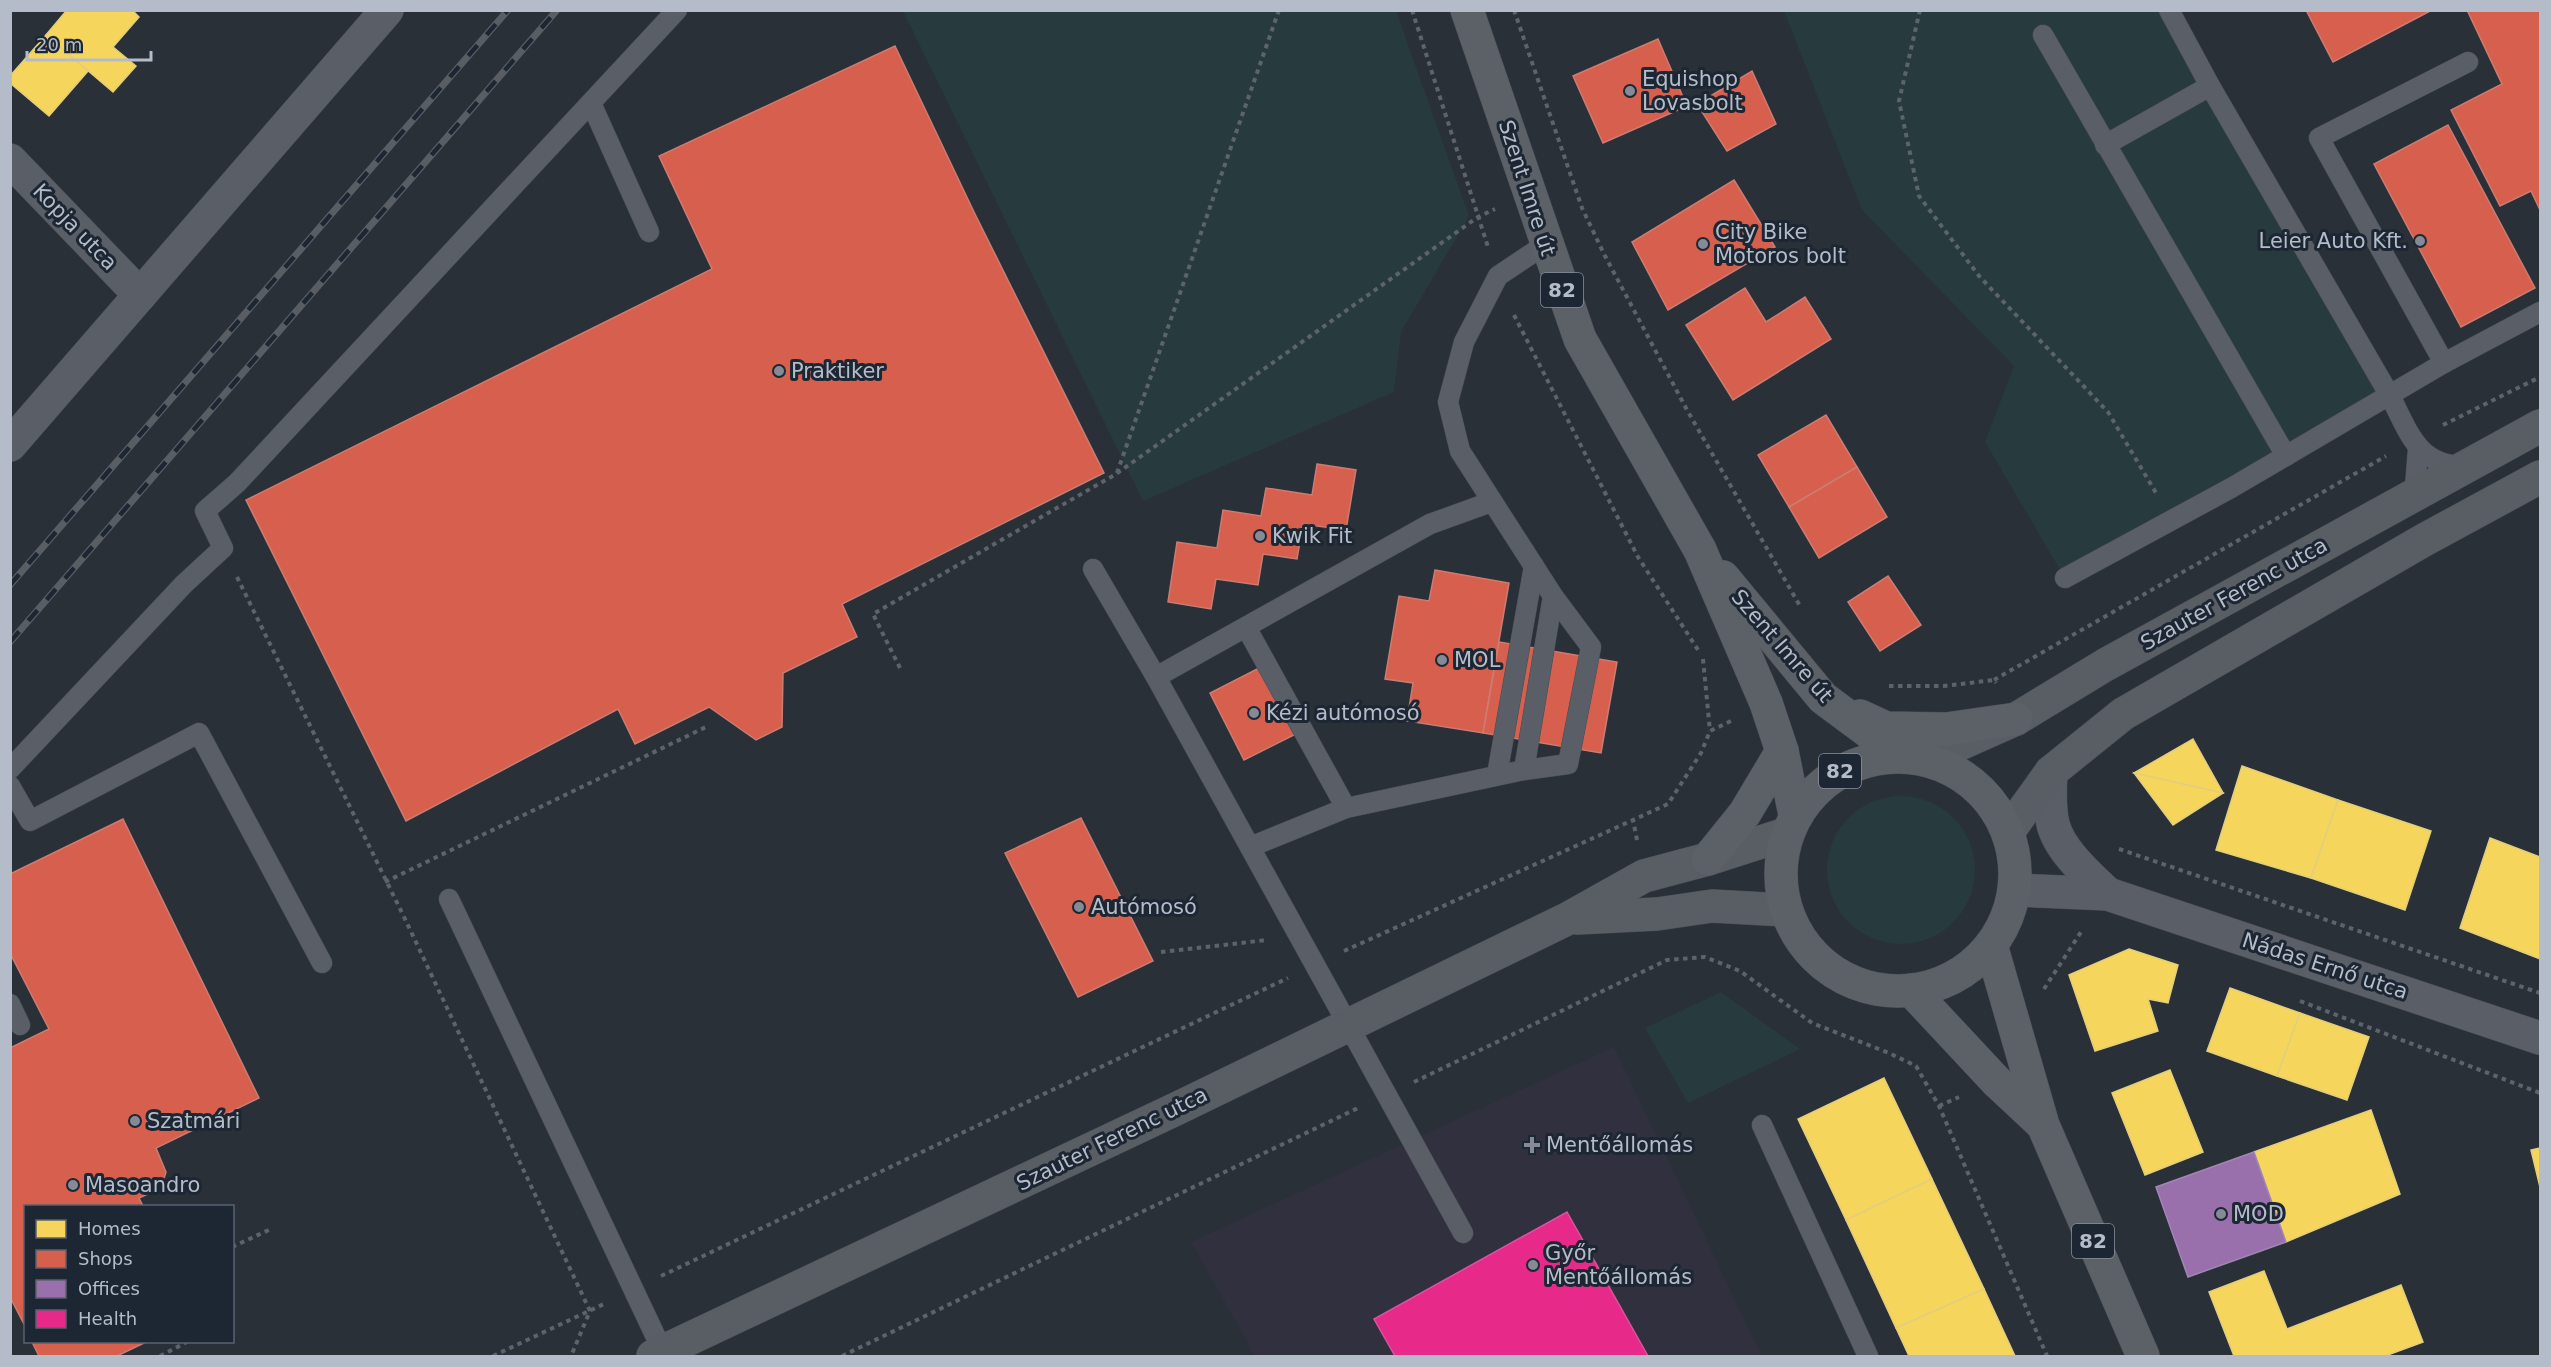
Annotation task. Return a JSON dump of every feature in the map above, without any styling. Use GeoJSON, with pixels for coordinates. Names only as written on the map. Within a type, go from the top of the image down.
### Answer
{"type":"FeatureCollection","features":[{"type":"Feature","properties":{"kind":"main road","name":"Szent Imre út"},"geometry":{"type":"LineString","coordinates":[[1467,10],[1580,339],[1700,550],[1766,703],[1782,751],[1791,824]]}},
{"type":"Feature","properties":{"kind":"main road","name":"Szent Imre út"},"geometry":{"type":"LineString","coordinates":[[1700,550],[1823,698],[1913,758]]}},
{"type":"Feature","properties":{"kind":"main road"},"geometry":{"type":"LineString","coordinates":[[1823,698],[1886,728],[1946,729],[2016,719]]}},
{"type":"Feature","properties":{"kind":"main road"},"geometry":{"type":"LineString","coordinates":[[1707,859],[1745,813],[1782,751]]}},
{"type":"Feature","properties":{"kind":"main road","name":"82"},"geometry":{"type":"LineString","coordinates":[[1913,758],[1962,775],[1989,799],[2008,832],[2015,862],[2016,890],[2007,918],[1991,945],[1964,971],[1932,986],[1891,991],[1853,982],[1821,963],[1797,939],[1785,910],[1780,870],[1791,824],[1825,781],[1846,768],[1869,759],[1913,758]]}},
{"type":"Feature","properties":{"kind":"main road","name":"82"},"geometry":{"type":"LineString","coordinates":[[1991,945],[2043,1125],[2143,1356]]}},
{"type":"Feature","properties":{"kind":"main road","name":"82"},"geometry":{"type":"LineString","coordinates":[[1911,990],[1996,1081],[2043,1125]]}},
{"type":"Feature","properties":{"kind":"street"},"geometry":{"type":"LineString","coordinates":[[10,445],[387,10]]}},
{"type":"Feature","properties":{"kind":"street","name":"Kopja utca"},"geometry":{"type":"LineString","coordinates":[[10,160],[140,295]]}},
{"type":"Feature","properties":{"kind":"street","name":"Szauter Ferenc utca"},"geometry":{"type":"LineString","coordinates":[[1913,758],[2016,719],[2105,665],[2463,466],[2541,426]]}},
{"type":"Feature","properties":{"kind":"street"},"geometry":{"type":"LineString","coordinates":[[2008,832],[2051,772],[2123,714],[2424,540],[2541,477]]}},
{"type":"Feature","properties":{"kind":"street","name":"Nádas Ernő utca"},"geometry":{"type":"LineString","coordinates":[[2051,772],[2050,796],[2053,826],[2076,864],[2108,894]]}},
{"type":"Feature","properties":{"kind":"street","name":"Szauter Ferenc utca"},"geometry":{"type":"LineString","coordinates":[[658,1354],[827,1276],[1569,918],[1644,876],[1707,859],[1791,824]]}},
{"type":"Feature","properties":{"kind":"street","name":"Nádas Ernő utca"},"geometry":{"type":"LineString","coordinates":[[2016,890],[2108,894],[2541,1038]]}},
{"type":"Feature","properties":{"kind":"street","name":"Szauter Ferenc utca"},"geometry":{"type":"LineString","coordinates":[[1569,918],[1657,914],[1712,906],[1785,910]]}},
{"type":"Feature","properties":{"kind":"lane"},"geometry":{"type":"LineString","coordinates":[[10,769],[184,584],[223,548],[205,511],[237,483],[677,10]]}},
{"type":"Feature","properties":{"kind":"lane"},"geometry":{"type":"LineString","coordinates":[[2169,10],[2210,86],[2390,396],[2415,445],[2434,461],[2448,466],[2463,466]]}},
{"type":"Feature","properties":{"kind":"lane"},"geometry":{"type":"LineString","coordinates":[[2043,35],[2286,456]]}},
{"type":"Feature","properties":{"kind":"lane"},"geometry":{"type":"LineString","coordinates":[[2444,363],[2319,138],[2468,62]]}},
{"type":"Feature","properties":{"kind":"lane"},"geometry":{"type":"LineString","coordinates":[[2105,145],[2210,86]]}},
{"type":"Feature","properties":{"kind":"lane"},"geometry":{"type":"LineString","coordinates":[[591,104],[649,232]]}},
{"type":"Feature","properties":{"kind":"lane"},"geometry":{"type":"LineString","coordinates":[[1250,847],[1346,808],[1497,775],[1568,764],[1591,648],[1553,596],[1460,451],[1448,402],[1464,342],[1498,276],[1546,244]]}},
{"type":"Feature","properties":{"kind":"lane"},"geometry":{"type":"LineString","coordinates":[[2065,578],[2286,456],[2444,363],[2541,312]]}},
{"type":"Feature","properties":{"kind":"lane"},"geometry":{"type":"LineString","coordinates":[[2403,501],[2415,486],[2415,445]]}},
{"type":"Feature","properties":{"kind":"lane"},"geometry":{"type":"LineString","coordinates":[[1156,676],[1430,524],[1491,502]]}},
{"type":"Feature","properties":{"kind":"lane"},"geometry":{"type":"LineString","coordinates":[[1497,775],[1534,566]]}},
{"type":"Feature","properties":{"kind":"lane"},"geometry":{"type":"LineString","coordinates":[[1093,569],[1156,676],[1463,1233]]}},
{"type":"Feature","properties":{"kind":"lane"},"geometry":{"type":"LineString","coordinates":[[1524,770],[1553,596]]}},
{"type":"Feature","properties":{"kind":"lane"},"geometry":{"type":"LineString","coordinates":[[1246,627],[1346,808]]}},
{"type":"Feature","properties":{"kind":"lane"},"geometry":{"type":"LineString","coordinates":[[10,786],[30,821],[199,733],[321,963]]}},
{"type":"Feature","properties":{"kind":"lane"},"geometry":{"type":"LineString","coordinates":[[449,899],[634,1289],[658,1354]]}},
{"type":"Feature","properties":{"kind":"lane"},"geometry":{"type":"LineString","coordinates":[[10,1004],[20,1025]]}},
{"type":"Feature","properties":{"kind":"lane"},"geometry":{"type":"LineString","coordinates":[[1762,1125],[1868,1356]]}},
{"type":"Feature","properties":{"kind":"path"},"geometry":{"type":"LineString","coordinates":[[1116,474],[1279,10]]}},
{"type":"Feature","properties":{"kind":"path"},"geometry":{"type":"LineString","coordinates":[[1514,10],[1582,208],[1604,254],[1687,410],[1804,614]]}},
{"type":"Feature","properties":{"kind":"path"},"geometry":{"type":"LineString","coordinates":[[1920,10],[1899,101],[1919,196],[1979,276],[2108,412],[2171,520]]}},
{"type":"Feature","properties":{"kind":"path"},"geometry":{"type":"LineString","coordinates":[[900,668],[873,614],[1116,474],[1478,217],[1530,191]]}},
{"type":"Feature","properties":{"kind":"path"},"geometry":{"type":"LineString","coordinates":[[1994,680],[2541,376]]}},
{"type":"Feature","properties":{"kind":"path"},"geometry":{"type":"LineString","coordinates":[[223,548],[386,882],[590,1311],[571,1356]]}},
{"type":"Feature","properties":{"kind":"path"},"geometry":{"type":"LineString","coordinates":[[386,882],[708,726]]}},
{"type":"Feature","properties":{"kind":"path"},"geometry":{"type":"LineString","coordinates":[[494,1356],[1315,965],[1633,820]]}},
{"type":"Feature","properties":{"kind":"path"},"geometry":{"type":"LineString","coordinates":[[2118,848],[2541,993]]}},
{"type":"Feature","properties":{"kind":"path"},"geometry":{"type":"LineString","coordinates":[[1161,952],[1275,939]]}},
{"type":"Feature","properties":{"kind":"path"},"geometry":{"type":"LineString","coordinates":[[2298,1001],[2541,1093]]}},
{"type":"Feature","properties":{"kind":"path"},"geometry":{"type":"LineString","coordinates":[[1939,1106],[2047,1356]]}},
{"type":"Feature","properties":{"kind":"path"},"geometry":{"type":"LineString","coordinates":[[234,1246],[272,1229]]}},
{"type":"Feature","properties":{"kind":"path"},"geometry":{"type":"LineString","coordinates":[[160,1356],[183,1343]]}},
{"type":"Feature","properties":{"kind":"shaded area","name":"Mentőállomás"},"geometry":{"type":"Polygon","coordinates":[[[1614,1047],[1762,1356],[1255,1356],[1191,1242],[1614,1047]]]}},
{"type":"Feature","properties":{"kind":"green space"},"geometry":{"type":"Polygon","coordinates":[[[903,11],[1396,11],[1469,216],[1401,332],[1394,392],[1143,501],[903,11]]]}},
{"type":"Feature","properties":{"kind":"green space"},"geometry":{"type":"Polygon","coordinates":[[[1784,11],[2169,11],[2390,396],[2065,578],[1985,442],[2014,366],[1862,210],[1784,11]]]}},
{"type":"Feature","properties":{"kind":"green space"},"geometry":{"type":"Polygon","coordinates":[[[1901,796],[1915,797],[1929,802],[1942,808],[1953,818],[1963,829],[1969,842],[1974,856],[1974,884],[1969,898],[1963,911],[1953,922],[1942,932],[1929,938],[1915,943],[1901,944],[1887,943],[1873,938],[1860,932],[1849,922],[1839,911],[1833,898],[1828,884],[1827,870],[1828,856],[1833,842],[1839,829],[1849,818],[1860,808],[1873,802],[1887,797],[1901,796]]]}},
{"type":"Feature","properties":{"kind":"green space"},"geometry":{"type":"Polygon","coordinates":[[[1721,992],[1800,1049],[1688,1103],[1645,1028],[1721,992]]]}},
{"type":"Feature","properties":{"kind":"building: Homes"},"geometry":{"type":"Polygon","coordinates":[[[67,10],[132,10],[139,17],[113,47],[136,66],[113,92],[46,35],[67,10]]]}},
{"type":"Feature","properties":{"kind":"building: Homes"},"geometry":{"type":"Polygon","coordinates":[[[46,35],[88,71],[49,116],[10,83],[10,76],[46,35]]]}},
{"type":"Feature","properties":{"kind":"building: Homes"},"geometry":{"type":"Polygon","coordinates":[[[2193,739],[2223,793],[2134,773],[2193,739]]]}},
{"type":"Feature","properties":{"kind":"building: Homes"},"geometry":{"type":"Polygon","coordinates":[[[2242,766],[2338,800],[2311,878],[2216,850],[2242,766]]]}},
{"type":"Feature","properties":{"kind":"building: Homes"},"geometry":{"type":"Polygon","coordinates":[[[2134,773],[2223,793],[2173,825],[2134,773]]]}},
{"type":"Feature","properties":{"kind":"building: Homes"},"geometry":{"type":"Polygon","coordinates":[[[2338,800],[2431,831],[2405,910],[2311,878],[2338,800]]]}},
{"type":"Feature","properties":{"kind":"building: Homes"},"geometry":{"type":"Polygon","coordinates":[[[2490,838],[2540,857],[2540,959],[2460,928],[2490,838]]]}},
{"type":"Feature","properties":{"kind":"building: Homes"},"geometry":{"type":"Polygon","coordinates":[[[2129,949],[2178,965],[2168,1003],[2148,999],[2158,1031],[2095,1051],[2069,975],[2129,949]]]}},
{"type":"Feature","properties":{"kind":"building: Homes"},"geometry":{"type":"Polygon","coordinates":[[[2230,988],[2300,1013],[2277,1076],[2207,1051],[2230,988]]]}},
{"type":"Feature","properties":{"kind":"building: Homes"},"geometry":{"type":"Polygon","coordinates":[[[2300,1013],[2369,1037],[2347,1100],[2277,1076],[2300,1013]]]}},
{"type":"Feature","properties":{"kind":"building: Homes"},"geometry":{"type":"Polygon","coordinates":[[[2170,1070],[2203,1152],[2145,1175],[2112,1093],[2170,1070]]]}},
{"type":"Feature","properties":{"kind":"building: Homes"},"geometry":{"type":"Polygon","coordinates":[[[1884,1078],[1932,1179],[1846,1220],[1798,1119],[1884,1078]]]}},
{"type":"Feature","properties":{"kind":"building: Homes"},"geometry":{"type":"Polygon","coordinates":[[[2371,1110],[2400,1194],[2286,1242],[2254,1152],[2371,1110]]]}},
{"type":"Feature","properties":{"kind":"building: Homes"},"geometry":{"type":"Polygon","coordinates":[[[2540,1148],[2540,1187],[2531,1150],[2540,1148]]]}},
{"type":"Feature","properties":{"kind":"building: Homes"},"geometry":{"type":"Polygon","coordinates":[[[1932,1179],[1984,1289],[1896,1328],[1846,1220],[1932,1179]]]}},
{"type":"Feature","properties":{"kind":"building: Homes"},"geometry":{"type":"Polygon","coordinates":[[[2264,1271],[2287,1329],[2401,1285],[2423,1342],[2385,1356],[2234,1356],[2209,1292],[2264,1271]]]}},
{"type":"Feature","properties":{"kind":"building: Homes"},"geometry":{"type":"Polygon","coordinates":[[[1984,1289],[2015,1356],[1909,1356],[1896,1328],[1984,1289]]]}},
{"type":"Feature","properties":{"kind":"building: Shops"},"geometry":{"type":"Polygon","coordinates":[[[2306,10],[2432,10],[2333,62],[2306,10]]]}},
{"type":"Feature","properties":{"kind":"building: Shops"},"geometry":{"type":"Polygon","coordinates":[[[2467,10],[2540,10],[2540,210],[2531,191],[2500,206],[2451,110],[2502,84],[2467,10]]]}},
{"type":"Feature","properties":{"kind":"building: Shops","name":"Equishop Lovasbolt"},"geometry":{"type":"Polygon","coordinates":[[[1658,39],[1687,106],[1603,143],[1573,76],[1658,39]]]}},
{"type":"Feature","properties":{"kind":"building: Shops","name":"Praktiker"},"geometry":{"type":"Polygon","coordinates":[[[895,46],[974,212],[1104,473],[842,604],[857,637],[783,673],[782,727],[756,740],[709,707],[635,744],[618,709],[406,821],[246,500],[712,269],[659,156],[895,46]]]}},
{"type":"Feature","properties":{"kind":"building: Shops"},"geometry":{"type":"Polygon","coordinates":[[[1752,71],[1776,124],[1727,151],[1697,104],[1752,71]]]}},
{"type":"Feature","properties":{"kind":"building: Shops"},"geometry":{"type":"Polygon","coordinates":[[[2448,125],[2535,288],[2461,327],[2374,164],[2448,125]]]}},
{"type":"Feature","properties":{"kind":"building: Shops","name":"City Bike Motoros bolt"},"geometry":{"type":"Polygon","coordinates":[[[1734,180],[1775,247],[1668,310],[1632,242],[1734,180]]]}},
{"type":"Feature","properties":{"kind":"building: Shops"},"geometry":{"type":"Polygon","coordinates":[[[1745,288],[1766,322],[1805,297],[1831,339],[1733,400],[1686,325],[1745,288]]]}},
{"type":"Feature","properties":{"kind":"building: Shops"},"geometry":{"type":"Polygon","coordinates":[[[1826,415],[1857,467],[1789,507],[1758,455],[1826,415]]]}},
{"type":"Feature","properties":{"kind":"building: Shops","name":"Kwik Fit"},"geometry":{"type":"Polygon","coordinates":[[[1317,464],[1356,470],[1346,530],[1303,524],[1297,559],[1263,554],[1258,585],[1216,579],[1211,609],[1168,602],[1177,542],[1217,548],[1223,510],[1261,516],[1266,488],[1312,495],[1317,464]]]}},
{"type":"Feature","properties":{"kind":"building: Shops"},"geometry":{"type":"Polygon","coordinates":[[[1857,467],[1887,517],[1819,558],[1789,507],[1857,467]]]}},
{"type":"Feature","properties":{"kind":"building: Shops","name":"MOL"},"geometry":{"type":"Polygon","coordinates":[[[1435,570],[1509,583],[1483,733],[1407,721],[1413,683],[1385,679],[1399,596],[1429,601],[1435,570]]]}},
{"type":"Feature","properties":{"kind":"building: Shops"},"geometry":{"type":"Polygon","coordinates":[[[1888,576],[1921,625],[1880,651],[1848,602],[1888,576]]]}},
{"type":"Feature","properties":{"kind":"building: Shops"},"geometry":{"type":"Polygon","coordinates":[[[1499,642],[1617,662],[1601,753],[1483,733],[1499,642]]]}},
{"type":"Feature","properties":{"kind":"building: Shops","name":"Kézi autómosó"},"geometry":{"type":"Polygon","coordinates":[[[1263,666],[1298,733],[1244,760],[1210,693],[1263,666]]]}},
{"type":"Feature","properties":{"kind":"building: Shops","name":"Autómosó"},"geometry":{"type":"Polygon","coordinates":[[[1081,818],[1153,961],[1078,997],[1005,853],[1081,818]]]}},
{"type":"Feature","properties":{"kind":"building: Shops"},"geometry":{"type":"Polygon","coordinates":[[[123,819],[259,1098],[156,1148],[166,1172],[161,1188],[139,1198],[142,1205],[24,1205],[24,1324],[10,1297],[10,1048],[49,1029],[10,953],[10,874],[123,819]]]}},
{"type":"Feature","properties":{"kind":"building: Shops"},"geometry":{"type":"Polygon","coordinates":[[[32,1343],[144,1343],[117,1356],[39,1356],[32,1343]]]}},
{"type":"Feature","properties":{"kind":"building: Offices","name":"MOD"},"geometry":{"type":"Polygon","coordinates":[[[2254,1152],[2286,1242],[2188,1277],[2156,1187],[2254,1152]]]}},
{"type":"Feature","properties":{"kind":"building: Health","name":"Győr Mentőállomás"},"geometry":{"type":"Polygon","coordinates":[[[1567,1212],[1648,1356],[1395,1356],[1374,1319],[1567,1212]]]}},
{"type":"Feature","properties":{"kind":"railway"},"geometry":{"type":"LineString","coordinates":[[10,585],[508,10]]}},
{"type":"Feature","properties":{"kind":"railway"},"geometry":{"type":"LineString","coordinates":[[10,642],[557,10]]}},
{"type":"Feature","properties":{"kind":"place","name":"Equishop Lovasbolt"},"geometry":{"type":"Point","coordinates":[1630,91]}},
{"type":"Feature","properties":{"kind":"place","name":"Leier Auto Kft."},"geometry":{"type":"Point","coordinates":[2420,241]}},
{"type":"Feature","properties":{"kind":"place","name":"City Bike Motoros bolt"},"geometry":{"type":"Point","coordinates":[1703,244]}},
{"type":"Feature","properties":{"kind":"place","name":"Praktiker"},"geometry":{"type":"Point","coordinates":[779,371]}},
{"type":"Feature","properties":{"kind":"place","name":"Kwik Fit"},"geometry":{"type":"Point","coordinates":[1260,536]}},
{"type":"Feature","properties":{"kind":"place","name":"MOL"},"geometry":{"type":"Point","coordinates":[1442,660]}},
{"type":"Feature","properties":{"kind":"place","name":"Kézi autómosó"},"geometry":{"type":"Point","coordinates":[1254,713]}},
{"type":"Feature","properties":{"kind":"place","name":"Autómosó"},"geometry":{"type":"Point","coordinates":[1079,907]}},
{"type":"Feature","properties":{"kind":"place","name":"Szatmári"},"geometry":{"type":"Point","coordinates":[135,1121]}},
{"type":"Feature","properties":{"kind":"place","name":"Mentőállomás"},"geometry":{"type":"Point","coordinates":[1532,1145]}},
{"type":"Feature","properties":{"kind":"place","name":"Masoandro"},"geometry":{"type":"Point","coordinates":[73,1185]}},
{"type":"Feature","properties":{"kind":"place","name":"MOD"},"geometry":{"type":"Point","coordinates":[2221,1214]}},
{"type":"Feature","properties":{"kind":"place","name":"Győr Mentőállomás"},"geometry":{"type":"Point","coordinates":[1533,1265]}}]}
